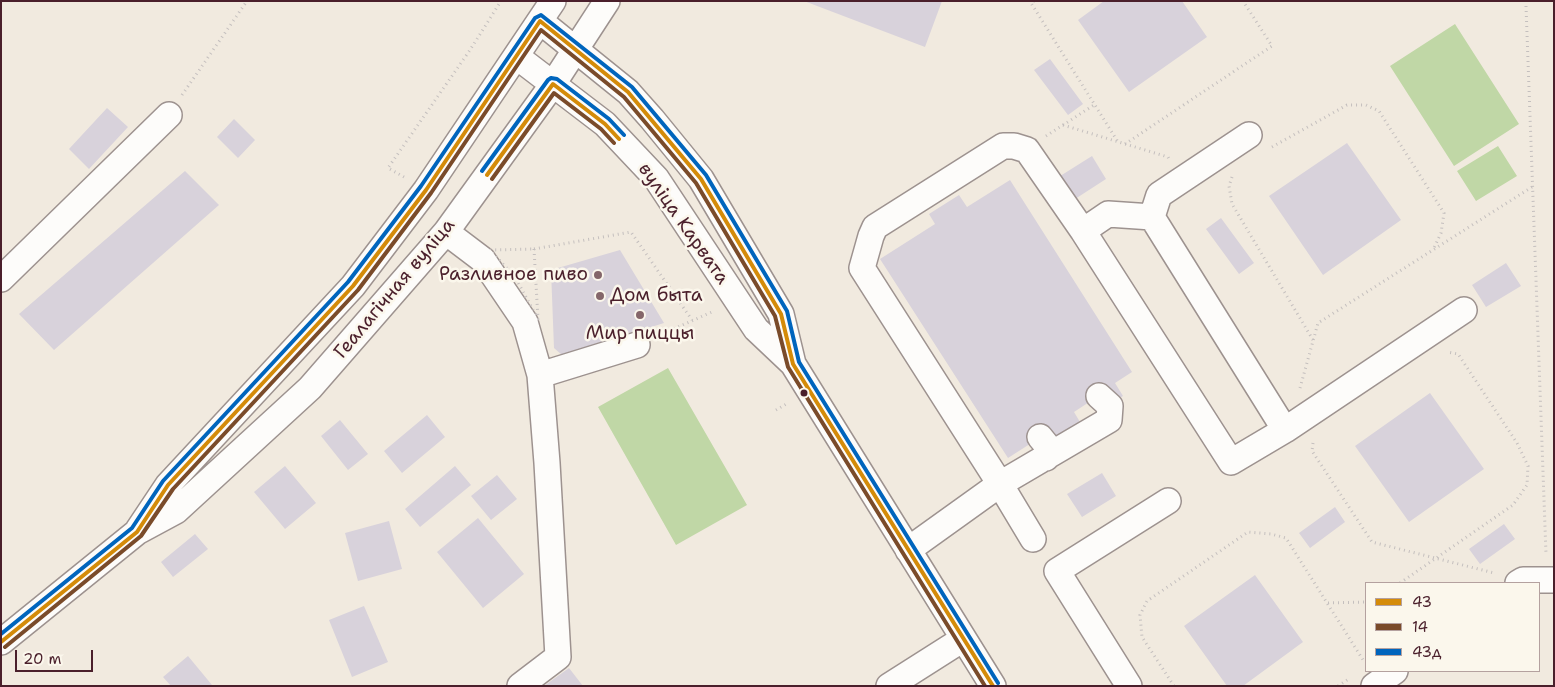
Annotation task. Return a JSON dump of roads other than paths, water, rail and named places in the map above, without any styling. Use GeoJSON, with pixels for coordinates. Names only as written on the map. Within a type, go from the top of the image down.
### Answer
{"type":"FeatureCollection","features":[{"type":"Feature","properties":{"kind":"street","name":"Геалагічная вуліца"},"geometry":{"type":"LineString","coordinates":[[4,633],[137,532],[176,511],[310,388],[446,232],[553,84],[607,1]]}},
{"type":"Feature","properties":{"kind":"street","name":"Геалагічная вуліца"},"geometry":{"type":"LineString","coordinates":[[137,532],[168,485],[353,286],[426,190],[546,11]]}},
{"type":"Feature","properties":{"kind":"street","name":"вуліца Карвата"},"geometry":{"type":"LineString","coordinates":[[546,11],[576,49],[628,92],[701,179],[781,314],[793,364]]}},
{"type":"Feature","properties":{"kind":"street","name":"вуліца Карвата"},"geometry":{"type":"LineString","coordinates":[[516,56],[605,124],[656,178],[756,329],[793,364],[993,686]]}},
{"type":"Feature","properties":{"kind":"street"},"geometry":{"type":"LineString","coordinates":[[3,280],[169,115]]}},
{"type":"Feature","properties":{"kind":"street"},"geometry":{"type":"LineString","coordinates":[[1152,217],[1160,195],[1249,135]]}},
{"type":"Feature","properties":{"kind":"street"},"geometry":{"type":"LineString","coordinates":[[1033,540],[1000,484],[862,268],[875,227],[1003,146],[1014,146],[1027,150],[1082,231],[1231,462],[1300,428],[1464,310]]}},
{"type":"Feature","properties":{"kind":"street"},"geometry":{"type":"LineString","coordinates":[[1082,231],[1108,214],[1152,217]]}},
{"type":"Feature","properties":{"kind":"street"},"geometry":{"type":"LineString","coordinates":[[1152,217],[1300,428]]}},
{"type":"Feature","properties":{"kind":"street"},"geometry":{"type":"LineString","coordinates":[[446,232],[483,260],[525,322],[540,375],[558,657],[520,686]]}},
{"type":"Feature","properties":{"kind":"street"},"geometry":{"type":"LineString","coordinates":[[540,375],[637,345]]}},
{"type":"Feature","properties":{"kind":"street"},"geometry":{"type":"LineString","coordinates":[[908,550],[1000,484],[1043,448],[1109,420],[1110,406],[1099,396]]}},
{"type":"Feature","properties":{"kind":"street"},"geometry":{"type":"LineString","coordinates":[[1129,686],[1057,572],[1168,500]]}},
{"type":"Feature","properties":{"kind":"street"},"geometry":{"type":"LineString","coordinates":[[1520,582],[1551,580]]}},
{"type":"Feature","properties":{"kind":"street"},"geometry":{"type":"LineString","coordinates":[[889,686],[963,639]]}},
{"type":"Feature","properties":{"kind":"street"},"geometry":{"type":"LineString","coordinates":[[1374,686],[1395,672]]}},
{"type":"Feature","properties":{"kind":"place","name":"Разливное пиво"},"geometry":{"type":"Point","coordinates":[598,275]}},
{"type":"Feature","properties":{"kind":"place","name":"Дом быта"},"geometry":{"type":"Point","coordinates":[600,296]}},
{"type":"Feature","properties":{"kind":"place","name":"Мир пиццы"},"geometry":{"type":"Point","coordinates":[640,315]}}]}
